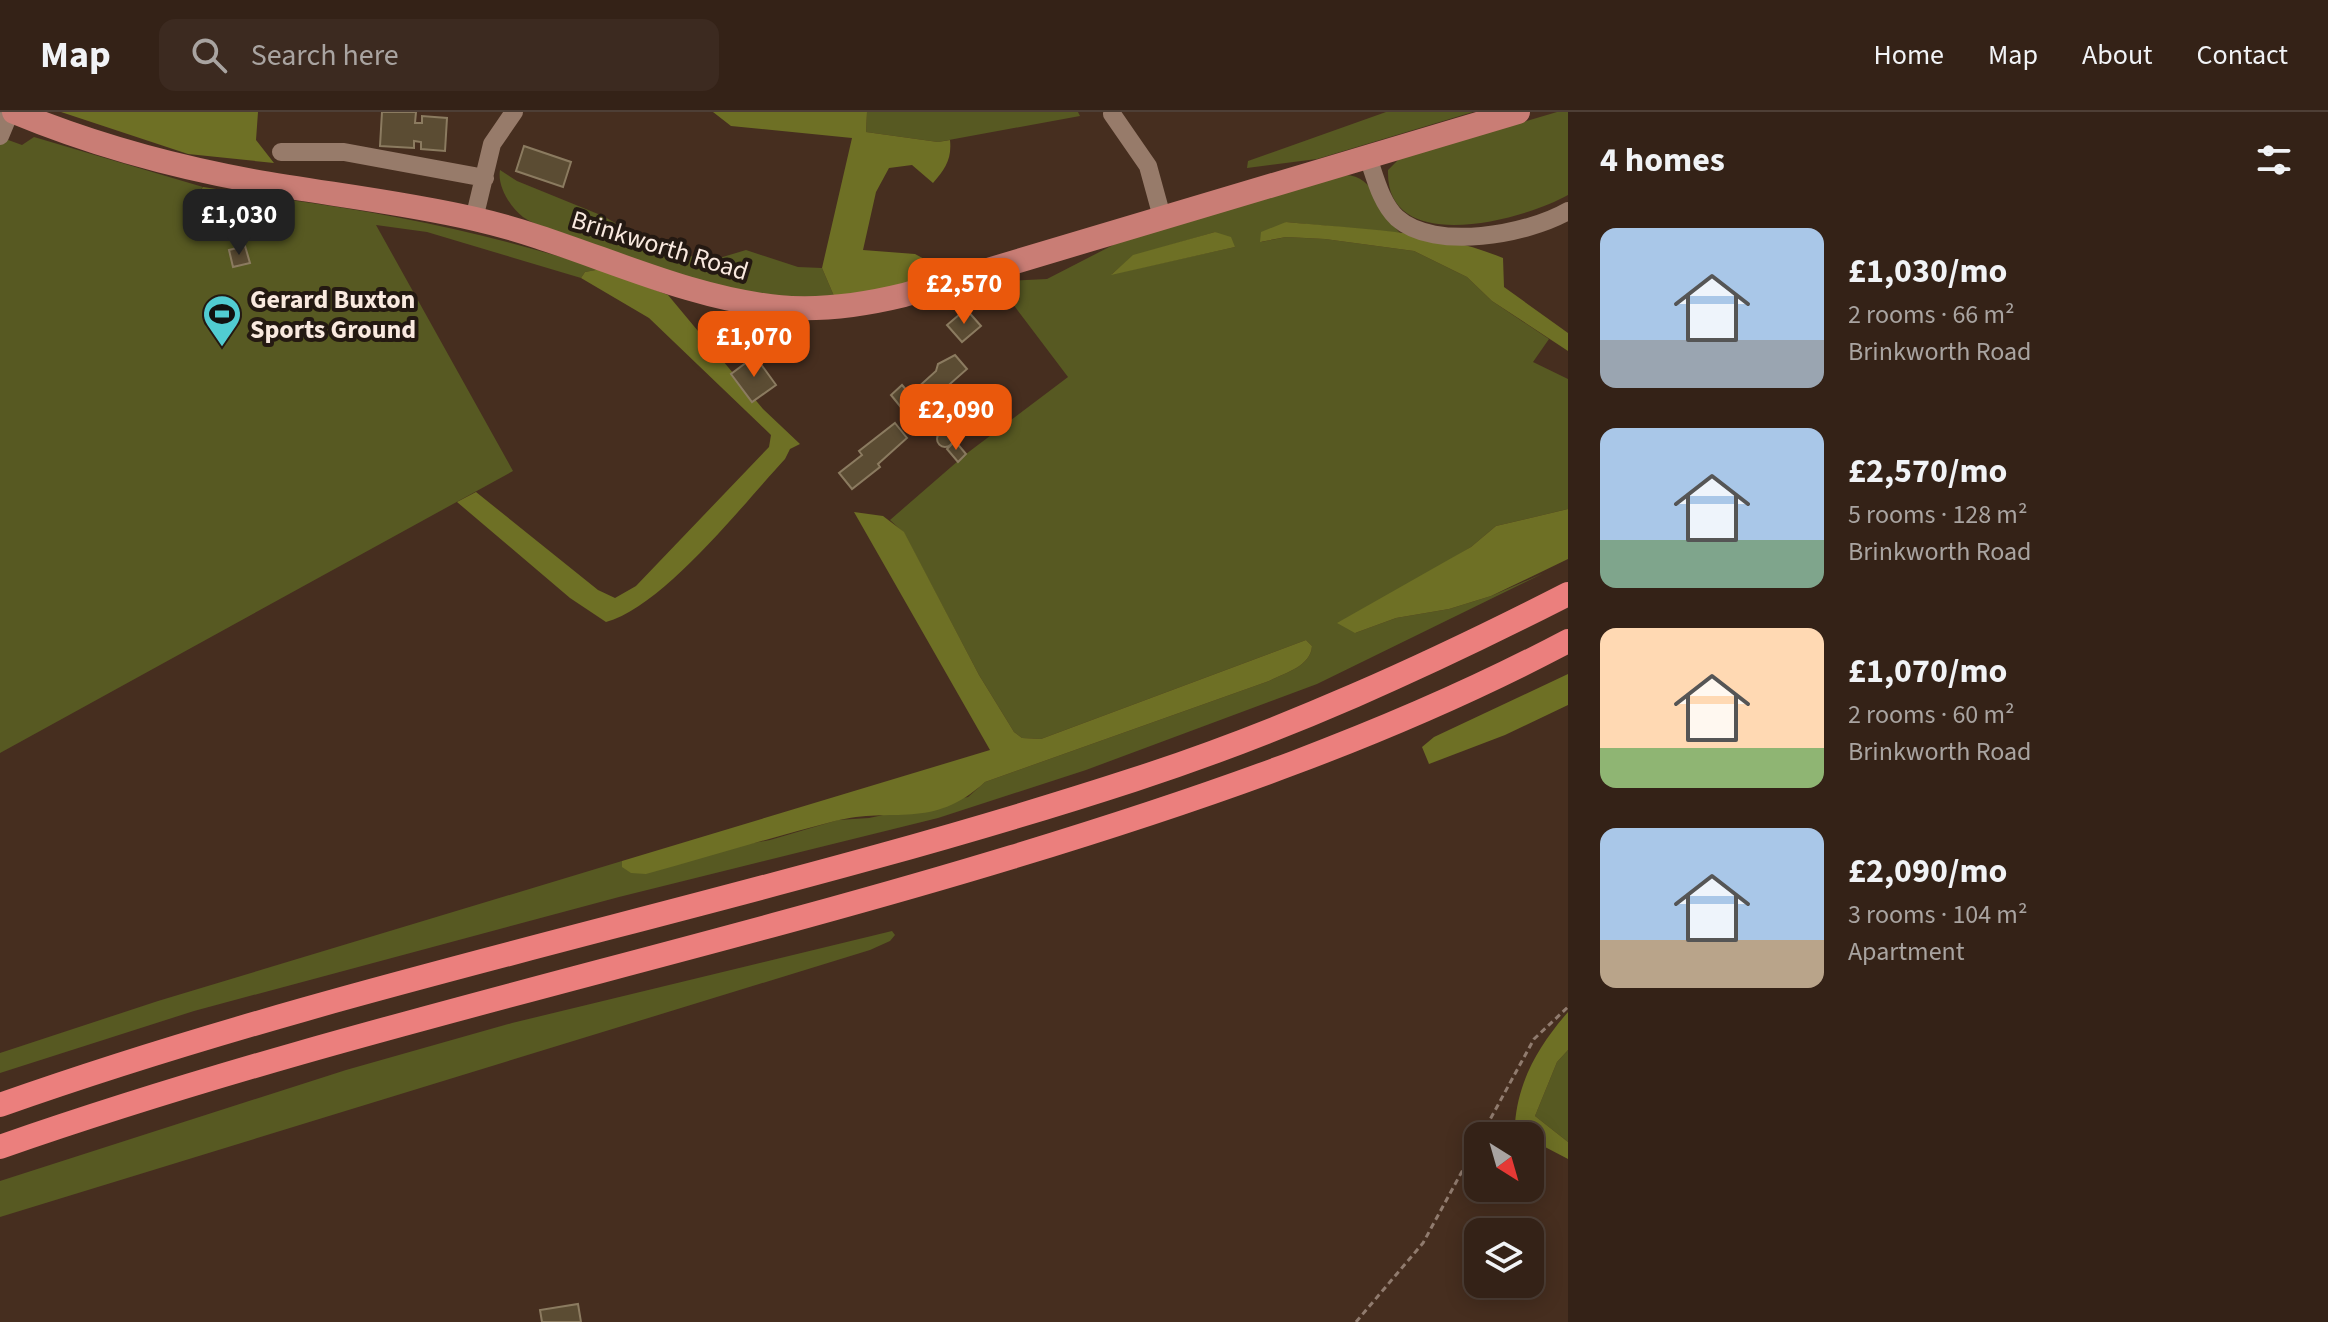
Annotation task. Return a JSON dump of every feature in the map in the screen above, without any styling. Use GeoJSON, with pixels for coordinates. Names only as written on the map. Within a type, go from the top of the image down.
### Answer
{"type":"FeatureCollection","features":[{"type":"Feature","properties":{"kind":"highway"},"geometry":{"type":"LineString","coordinates":[[0,1105],[190,1042],[392,984],[858,863],[1137,779],[1325,710],[1398,678],[1568,594]]}},
{"type":"Feature","properties":{"kind":"highway"},"geometry":{"type":"LineString","coordinates":[[0,1147],[221,1074],[845,908],[1144,817],[1374,731],[1568,641]]}},
{"type":"Feature","properties":{"kind":"main road","name":"Brinkworth Road"},"geometry":{"type":"LineString","coordinates":[[12,112],[96,142],[205,171],[474,219],[549,239],[721,297],[778,307],[817,308],[904,295],[1518,112]]}},
{"type":"Feature","properties":{"kind":"street"},"geometry":{"type":"LineString","coordinates":[[0,136],[12,112]]}},
{"type":"Feature","properties":{"kind":"street"},"geometry":{"type":"LineString","coordinates":[[474,219],[492,144],[514,112]]}},
{"type":"Feature","properties":{"kind":"street"},"geometry":{"type":"LineString","coordinates":[[1112,114],[1148,166],[1162,217]]}},
{"type":"Feature","properties":{"kind":"street"},"geometry":{"type":"LineString","coordinates":[[281,152],[344,152],[485,178]]}},
{"type":"Feature","properties":{"kind":"street"},"geometry":{"type":"LineString","coordinates":[[1368,157],[1390,210],[1408,226],[1421,230],[1448,235],[1500,235],[1534,227],[1568,211]]}},
{"type":"Feature","properties":{"kind":"path"},"geometry":{"type":"LineString","coordinates":[[1489,1122],[1534,1039],[1568,1007]]}},
{"type":"Feature","properties":{"kind":"path"},"geometry":{"type":"LineString","coordinates":[[1356,1322],[1423,1243],[1464,1168]]}},
{"type":"Feature","properties":{"kind":"shaded area"},"geometry":{"type":"Polygon","coordinates":[[[61,112],[258,112],[256,140],[274,163],[188,154],[61,112]]]}},
{"type":"Feature","properties":{"kind":"shaded area"},"geometry":{"type":"Polygon","coordinates":[[[713,112],[867,112],[866,132],[938,142],[950,140],[947,163],[933,183],[912,165],[889,168],[876,192],[863,250],[915,254],[928,261],[928,275],[891,288],[834,296],[822,268],[852,138],[731,126],[713,112]]]}},
{"type":"Feature","properties":{"kind":"shaded area"},"geometry":{"type":"Polygon","coordinates":[[[867,112],[1078,112],[1080,116],[938,142],[866,132],[867,112]]]}},
{"type":"Feature","properties":{"kind":"shaded area"},"geometry":{"type":"Polygon","coordinates":[[[1386,112],[1473,112],[1317,159],[1247,168],[1248,161],[1386,112]]]}},
{"type":"Feature","properties":{"kind":"shaded area"},"geometry":{"type":"Polygon","coordinates":[[[1557,112],[1568,112],[1568,195],[1520,214],[1460,225],[1432,223],[1408,214],[1393,197],[1388,170],[1399,159],[1557,112]]]}},
{"type":"Feature","properties":{"kind":"shaded area","name":"Gerard Buxton Sports Ground"},"geometry":{"type":"Polygon","coordinates":[[[0,137],[22,145],[34,137],[203,187],[191,200],[223,223],[283,220],[287,207],[283,199],[444,227],[601,269],[585,272],[581,278],[427,232],[376,225],[513,471],[0,753],[0,137]]]}},
{"type":"Feature","properties":{"kind":"shaded area"},"geometry":{"type":"Polygon","coordinates":[[[500,170],[517,181],[603,216],[640,237],[689,256],[716,259],[746,250],[798,267],[822,268],[834,296],[801,297],[734,289],[669,272],[541,226],[523,217],[509,202],[500,183],[500,170]]]}},
{"type":"Feature","properties":{"kind":"shaded area"},"geometry":{"type":"Polygon","coordinates":[[[1344,175],[1363,181],[1377,196],[1400,233],[1286,222],[1261,242],[1286,237],[1325,239],[1414,251],[1467,277],[1492,301],[1549,339],[1533,362],[1568,379],[1568,509],[1496,526],[1471,547],[1420,578],[1355,633],[1396,618],[1449,609],[1491,596],[1544,573],[1317,684],[1086,770],[938,818],[619,897],[194,1011],[0,1073],[0,1053],[158,1001],[622,861],[622,867],[770,840],[838,820],[869,818],[968,797],[985,782],[1269,681],[1302,664],[1311,653],[1312,646],[1306,640],[1041,739],[1022,738],[1014,732],[979,675],[904,533],[890,520],[966,454],[1068,377],[1003,291],[989,282],[1047,279],[1117,243],[1344,175]],[[1215,232],[1133,256],[1112,274],[1235,247],[1215,232]]]}},
{"type":"Feature","properties":{"kind":"shaded area"},"geometry":{"type":"Polygon","coordinates":[[[203,187],[283,199],[287,207],[283,220],[223,223],[189,206],[203,187]]]}},
{"type":"Feature","properties":{"kind":"shaded area"},"geometry":{"type":"Polygon","coordinates":[[[1286,222],[1424,236],[1503,258],[1504,287],[1568,333],[1568,351],[1492,301],[1467,277],[1414,251],[1325,239],[1286,237],[1260,242],[1261,232],[1286,222]]]}},
{"type":"Feature","properties":{"kind":"shaded area"},"geometry":{"type":"Polygon","coordinates":[[[1215,232],[1231,237],[1235,247],[1111,275],[1133,255],[1215,232]]]}},
{"type":"Feature","properties":{"kind":"shaded area"},"geometry":{"type":"Polygon","coordinates":[[[601,269],[668,295],[763,409],[800,444],[790,449],[785,459],[725,526],[677,575],[628,612],[606,622],[570,598],[457,502],[476,492],[598,590],[615,598],[636,586],[769,447],[771,435],[649,318],[581,278],[585,272],[601,269]]]}},
{"type":"Feature","properties":{"kind":"shaded area"},"geometry":{"type":"Polygon","coordinates":[[[1568,509],[1568,559],[1491,596],[1449,609],[1396,618],[1355,633],[1337,623],[1471,547],[1496,526],[1568,509]]]}},
{"type":"Feature","properties":{"kind":"shaded area"},"geometry":{"type":"Polygon","coordinates":[[[854,512],[883,516],[904,532],[979,675],[1014,732],[1022,738],[1041,739],[1306,640],[1312,646],[1311,653],[1296,668],[1269,681],[985,782],[947,807],[929,812],[835,821],[646,874],[631,873],[622,867],[622,861],[990,750],[854,512]]]}},
{"type":"Feature","properties":{"kind":"shaded area"},"geometry":{"type":"Polygon","coordinates":[[[1568,674],[1568,705],[1505,735],[1429,764],[1422,747],[1434,737],[1568,674]]]}},
{"type":"Feature","properties":{"kind":"shaded area"},"geometry":{"type":"Polygon","coordinates":[[[892,931],[895,935],[890,941],[870,950],[0,1217],[0,1181],[346,1070],[512,1023],[892,931]]]}},
{"type":"Feature","properties":{"kind":"shaded area"},"geometry":{"type":"Polygon","coordinates":[[[1568,1012],[1568,1050],[1557,1062],[1535,1116],[1543,1122],[1515,1122],[1526,1078],[1548,1037],[1568,1012]]]}},
{"type":"Feature","properties":{"kind":"shaded area"},"geometry":{"type":"Polygon","coordinates":[[[1568,1050],[1568,1142],[1535,1116],[1557,1062],[1568,1050]]]}},
{"type":"Feature","properties":{"kind":"shaded area"},"geometry":{"type":"Polygon","coordinates":[[[1544,1123],[1568,1142],[1568,1159],[1544,1146],[1544,1123]]]}},
{"type":"Feature","properties":{"kind":"building"},"geometry":{"type":"Polygon","coordinates":[[[382,112],[416,112],[415,123],[422,123],[422,116],[447,118],[445,151],[421,149],[421,142],[414,141],[414,148],[380,146],[382,112]]]}},
{"type":"Feature","properties":{"kind":"building"},"geometry":{"type":"Polygon","coordinates":[[[524,146],[571,162],[563,187],[516,171],[524,146]]]}},
{"type":"Feature","properties":{"kind":"building"},"geometry":{"type":"Polygon","coordinates":[[[245,246],[250,263],[233,267],[229,250],[245,246]]]}},
{"type":"Feature","properties":{"kind":"building"},"geometry":{"type":"Polygon","coordinates":[[[966,309],[981,326],[962,342],[947,325],[966,309]]]}},
{"type":"Feature","properties":{"kind":"building"},"geometry":{"type":"Polygon","coordinates":[[[955,355],[967,369],[933,399],[930,396],[924,400],[915,390],[936,371],[938,364],[955,355]]]}},
{"type":"Feature","properties":{"kind":"building"},"geometry":{"type":"Polygon","coordinates":[[[755,356],[776,385],[752,402],[731,374],[755,356]]]}},
{"type":"Feature","properties":{"kind":"building"},"geometry":{"type":"Polygon","coordinates":[[[902,385],[916,401],[904,411],[891,395],[902,385]]]}},
{"type":"Feature","properties":{"kind":"building"},"geometry":{"type":"Polygon","coordinates":[[[895,423],[907,438],[878,464],[880,467],[852,489],[839,473],[862,455],[859,451],[895,423]]]}},
{"type":"Feature","properties":{"kind":"building"},"geometry":{"type":"Polygon","coordinates":[[[945,431],[951,433],[951,445],[945,447],[939,445],[937,439],[939,433],[945,431]]]}},
{"type":"Feature","properties":{"kind":"building"},"geometry":{"type":"Polygon","coordinates":[[[955,441],[966,454],[958,462],[947,449],[955,441]]]}},
{"type":"Feature","properties":{"kind":"building"},"geometry":{"type":"Polygon","coordinates":[[[578,1304],[581,1322],[542,1322],[540,1310],[578,1304]]]}},
{"type":"Feature","properties":{"kind":"place","name":"Gerard Buxton Sports Ground"},"geometry":{"type":"Point","coordinates":[222,348]}}]}
